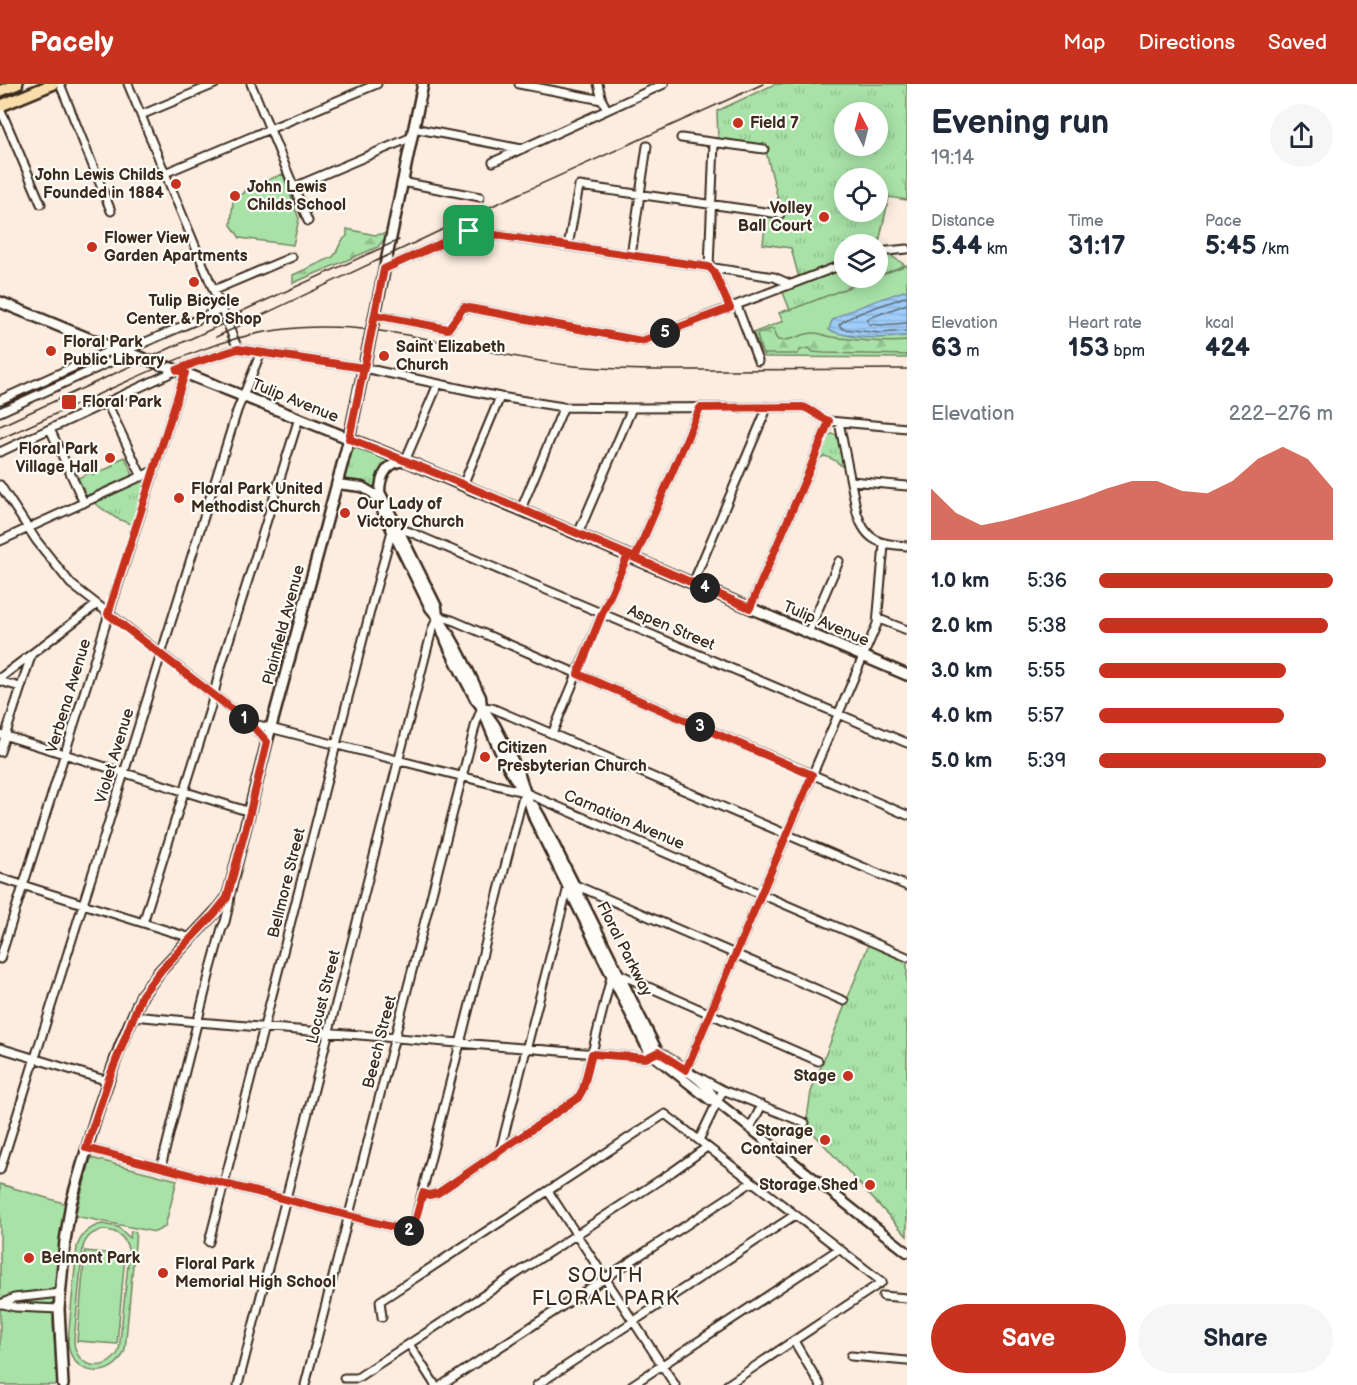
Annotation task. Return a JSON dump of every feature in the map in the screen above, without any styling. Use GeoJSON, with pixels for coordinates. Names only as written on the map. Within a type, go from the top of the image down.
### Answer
{"type":"FeatureCollection","features":[{"type":"Feature","properties":{"kind":"main road"},"geometry":{"type":"LineString","coordinates":[[0,92],[17,84]]}},
{"type":"Feature","properties":{"kind":"main road"},"geometry":{"type":"LineString","coordinates":[[0,107],[52,84]]}},
{"type":"Feature","properties":{"kind":"main road","name":"Plainfield Avenue"},"geometry":{"type":"LineString","coordinates":[[63,1385],[60,1293],[67,1223],[86,1148],[108,1081],[146,987],[214,914],[224,902],[230,889],[267,742],[349,439],[423,84]]}},
{"type":"Feature","properties":{"kind":"main road","name":"Tulip Avenue"},"geometry":{"type":"LineString","coordinates":[[0,302],[405,461],[907,675]]}},
{"type":"Feature","properties":{"kind":"street"},"geometry":{"type":"LineString","coordinates":[[60,84],[111,211]]}},
{"type":"Feature","properties":{"kind":"street"},"geometry":{"type":"LineString","coordinates":[[128,84],[238,349]]}},
{"type":"Feature","properties":{"kind":"street"},"geometry":{"type":"LineString","coordinates":[[141,115],[215,84]]}},
{"type":"Feature","properties":{"kind":"street"},"geometry":{"type":"LineString","coordinates":[[251,84],[308,220]]}},
{"type":"Feature","properties":{"kind":"street"},"geometry":{"type":"LineString","coordinates":[[519,84],[602,100]]}},
{"type":"Feature","properties":{"kind":"street"},"geometry":{"type":"LineString","coordinates":[[598,84],[607,110]]}},
{"type":"Feature","properties":{"kind":"street"},"geometry":{"type":"LineString","coordinates":[[493,162],[662,84]]}},
{"type":"Feature","properties":{"kind":"street"},"geometry":{"type":"LineString","coordinates":[[165,173],[374,85]]}},
{"type":"Feature","properties":{"kind":"street"},"geometry":{"type":"LineString","coordinates":[[0,107],[41,204]]}},
{"type":"Feature","properties":{"kind":"street"},"geometry":{"type":"LineString","coordinates":[[294,187],[413,132],[522,149]]}},
{"type":"Feature","properties":{"kind":"street"},"geometry":{"type":"LineString","coordinates":[[681,138],[764,149]]}},
{"type":"Feature","properties":{"kind":"street"},"geometry":{"type":"LineString","coordinates":[[714,143],[709,267],[734,307],[758,361]]}},
{"type":"Feature","properties":{"kind":"street"},"geometry":{"type":"LineString","coordinates":[[631,256],[647,146]]}},
{"type":"Feature","properties":{"kind":"street"},"geometry":{"type":"LineString","coordinates":[[402,182],[480,197]]}},
{"type":"Feature","properties":{"kind":"street"},"geometry":{"type":"LineString","coordinates":[[568,246],[579,186],[780,214]]}},
{"type":"Feature","properties":{"kind":"street"},"geometry":{"type":"LineString","coordinates":[[384,269],[469,231],[774,277],[790,284]]}},
{"type":"Feature","properties":{"kind":"street"},"geometry":{"type":"LineString","coordinates":[[888,251],[907,249]]}},
{"type":"Feature","properties":{"kind":"street"},"geometry":{"type":"LineString","coordinates":[[214,290],[292,258]]}},
{"type":"Feature","properties":{"kind":"street"},"geometry":{"type":"LineString","coordinates":[[375,315],[448,329],[464,307],[642,341],[834,268]]}},
{"type":"Feature","properties":{"kind":"street"},"geometry":{"type":"LineString","coordinates":[[0,400],[107,352],[125,351],[222,309]]}},
{"type":"Feature","properties":{"kind":"street"},"geometry":{"type":"LineString","coordinates":[[0,452],[181,372],[194,363],[238,349],[364,368],[500,397],[563,407],[806,407],[829,421],[907,428]]}},
{"type":"Feature","properties":{"kind":"street"},"geometry":{"type":"LineString","coordinates":[[0,412],[119,358],[125,351]]}},
{"type":"Feature","properties":{"kind":"street","name":"Violet Avenue"},"geometry":{"type":"LineString","coordinates":[[0,1170],[234,421],[261,352]]}},
{"type":"Feature","properties":{"kind":"street","name":"Verbena Avenue"},"geometry":{"type":"LineString","coordinates":[[0,959],[153,471],[181,372]]}},
{"type":"Feature","properties":{"kind":"street"},"geometry":{"type":"LineString","coordinates":[[337,484],[362,487],[377,493],[382,475],[388,468],[393,463],[405,461],[438,384]]}},
{"type":"Feature","properties":{"kind":"street"},"geometry":{"type":"LineString","coordinates":[[463,485],[500,397]]}},
{"type":"Feature","properties":{"kind":"street"},"geometry":{"type":"LineString","coordinates":[[107,403],[142,477]]}},
{"type":"Feature","properties":{"kind":"street"},"geometry":{"type":"LineString","coordinates":[[520,509],[563,407]]}},
{"type":"Feature","properties":{"kind":"street"},"geometry":{"type":"LineString","coordinates":[[693,583],[766,407]]}},
{"type":"Feature","properties":{"kind":"street"},"geometry":{"type":"LineString","coordinates":[[578,534],[632,408]]}},
{"type":"Feature","properties":{"kind":"street"},"geometry":{"type":"LineString","coordinates":[[552,734],[602,614],[632,557],[700,408]]}},
{"type":"Feature","properties":{"kind":"street"},"geometry":{"type":"LineString","coordinates":[[143,923],[299,418]]}},
{"type":"Feature","properties":{"kind":"street"},"geometry":{"type":"LineString","coordinates":[[750,608],[829,421]]}},
{"type":"Feature","properties":{"kind":"street"},"geometry":{"type":"LineString","coordinates":[[839,422],[861,525],[866,533],[884,545],[907,546]]}},
{"type":"Feature","properties":{"kind":"street"},"geometry":{"type":"LineString","coordinates":[[50,429],[84,503]]}},
{"type":"Feature","properties":{"kind":"street"},"geometry":{"type":"LineString","coordinates":[[0,541],[153,471]]}},
{"type":"Feature","properties":{"kind":"street"},"geometry":{"type":"LineString","coordinates":[[851,482],[907,486]]}},
{"type":"Feature","properties":{"kind":"street","name":"Carnation Avenue"},"geometry":{"type":"LineString","coordinates":[[0,485],[28,528],[71,584],[250,723],[267,742]]}},
{"type":"Feature","properties":{"kind":"street","name":"Floral Parkway"},"geometry":{"type":"LineString","coordinates":[[377,493],[418,577],[430,609],[438,616],[445,639],[463,668],[475,699],[482,707],[489,728],[519,772],[534,819],[571,885],[649,1052],[686,1073],[710,1100],[717,1102],[907,1252]]}},
{"type":"Feature","properties":{"kind":"street","name":"Aspen Street"},"geometry":{"type":"LineString","coordinates":[[395,530],[421,537],[907,742]]}},
{"type":"Feature","properties":{"kind":"street","name":"Bellmore Street"},"geometry":{"type":"LineString","coordinates":[[209,1242],[336,744],[395,530]]}},
{"type":"Feature","properties":{"kind":"street"},"geometry":{"type":"LineString","coordinates":[[805,1123],[686,1073],[734,954],[879,619],[884,545]]}},
{"type":"Feature","properties":{"kind":"street"},"geometry":{"type":"LineString","coordinates":[[808,633],[839,561]]}},
{"type":"Feature","properties":{"kind":"street"},"geometry":{"type":"LineString","coordinates":[[0,680],[96,605]]}},
{"type":"Feature","properties":{"kind":"street"},"geometry":{"type":"LineString","coordinates":[[438,616],[907,815]]}},
{"type":"Feature","properties":{"kind":"street","name":"Locust Street"},"geometry":{"type":"LineString","coordinates":[[238,1385],[432,630],[438,616]]}},
{"type":"Feature","properties":{"kind":"street"},"geometry":{"type":"LineString","coordinates":[[879,619],[907,630]]}},
{"type":"Feature","properties":{"kind":"street"},"geometry":{"type":"LineString","coordinates":[[0,752],[3,735],[31,656]]}},
{"type":"Feature","properties":{"kind":"street"},"geometry":{"type":"LineString","coordinates":[[0,680],[20,687]]}},
{"type":"Feature","properties":{"kind":"street"},"geometry":{"type":"LineString","coordinates":[[482,707],[492,708],[907,886]]}},
{"type":"Feature","properties":{"kind":"street","name":"Beech Street"},"geometry":{"type":"LineString","coordinates":[[305,1385],[462,775],[482,707]]}},
{"type":"Feature","properties":{"kind":"street","name":"Carnation Avenue"},"geometry":{"type":"LineString","coordinates":[[250,723],[524,792],[907,957]]}},
{"type":"Feature","properties":{"kind":"street"},"geometry":{"type":"LineString","coordinates":[[3,735],[250,812]]}},
{"type":"Feature","properties":{"kind":"street"},"geometry":{"type":"LineString","coordinates":[[86,1148],[412,1232],[524,792]]}},
{"type":"Feature","properties":{"kind":"street"},"geometry":{"type":"LineString","coordinates":[[0,878],[191,938]]}},
{"type":"Feature","properties":{"kind":"street"},"geometry":{"type":"LineString","coordinates":[[500,1151],[556,931],[571,885],[844,1001]]}},
{"type":"Feature","properties":{"kind":"street"},"geometry":{"type":"LineString","coordinates":[[161,1167],[229,905],[230,889]]}},
{"type":"Feature","properties":{"kind":"street"},"geometry":{"type":"LineString","coordinates":[[214,914],[220,919],[222,928]]}},
{"type":"Feature","properties":{"kind":"street"},"geometry":{"type":"LineString","coordinates":[[423,1193],[429,1195],[438,1193],[578,1098],[583,1089],[615,976],[818,1061]]}},
{"type":"Feature","properties":{"kind":"street"},"geometry":{"type":"LineString","coordinates":[[133,1016],[592,1054],[652,1055]]}},
{"type":"Feature","properties":{"kind":"street"},"geometry":{"type":"LineString","coordinates":[[0,1048],[108,1081]]}},
{"type":"Feature","properties":{"kind":"street"},"geometry":{"type":"LineString","coordinates":[[699,1140],[723,1090]]}},
{"type":"Feature","properties":{"kind":"street"},"geometry":{"type":"LineString","coordinates":[[750,1128],[762,1105]]}},
{"type":"Feature","properties":{"kind":"street"},"geometry":{"type":"LineString","coordinates":[[382,1317],[380,1301],[665,1114],[882,1282],[727,1385]]}},
{"type":"Feature","properties":{"kind":"street"},"geometry":{"type":"LineString","coordinates":[[344,1378],[357,1378],[707,1147]]}},
{"type":"Feature","properties":{"kind":"street"},"geometry":{"type":"LineString","coordinates":[[442,1385],[752,1182]]}},
{"type":"Feature","properties":{"kind":"street"},"geometry":{"type":"LineString","coordinates":[[548,1191],[675,1385]]}},
{"type":"Feature","properties":{"kind":"street"},"geometry":{"type":"LineString","coordinates":[[537,1385],[795,1215]]}},
{"type":"Feature","properties":{"kind":"street"},"geometry":{"type":"LineString","coordinates":[[632,1385],[839,1249]]}},
{"type":"Feature","properties":{"kind":"street"},"geometry":{"type":"LineString","coordinates":[[1,1304],[14,1298],[60,1293]]}},
{"type":"Feature","properties":{"kind":"street"},"geometry":{"type":"LineString","coordinates":[[883,1296],[907,1298]]}},
{"type":"Feature","properties":{"kind":"street"},"geometry":{"type":"LineString","coordinates":[[1,1304],[59,1309]]}},
{"type":"Feature","properties":{"kind":"street"},"geometry":{"type":"LineString","coordinates":[[794,1341],[820,1385]]}},
{"type":"Feature","properties":{"kind":"street"},"geometry":{"type":"LineString","coordinates":[[410,1344],[435,1385]]}},
{"type":"Feature","properties":{"kind":"street"},"geometry":{"type":"LineString","coordinates":[[851,1356],[907,1361]]}},
{"type":"Feature","properties":{"kind":"green space"},"geometry":{"type":"Polygon","coordinates":[[[775,84],[907,84],[907,200],[889,197],[888,202],[888,168],[834,168],[834,222],[884,222],[881,234],[834,234],[834,288],[847,288],[790,310],[782,290],[799,278],[791,248],[763,244],[766,217],[783,218],[765,148],[718,141],[717,111],[775,84]]]}},
{"type":"Feature","properties":{"kind":"green space"},"geometry":{"type":"Polygon","coordinates":[[[283,174],[299,219],[293,245],[240,238],[231,225],[233,200],[244,193],[247,188],[283,174]]]}},
{"type":"Feature","properties":{"kind":"green space"},"geometry":{"type":"Polygon","coordinates":[[[347,229],[375,235],[389,233],[378,247],[293,283],[293,275],[333,257],[347,236],[347,229]]]}},
{"type":"Feature","properties":{"kind":"green space"},"geometry":{"type":"Polygon","coordinates":[[[888,254],[905,265],[888,272],[888,254]]]}},
{"type":"Feature","properties":{"kind":"green space"},"geometry":{"type":"Polygon","coordinates":[[[907,265],[907,358],[764,357],[753,333],[783,321],[779,313],[846,288],[888,288],[888,272],[907,265]]]}},
{"type":"Feature","properties":{"kind":"green space"},"geometry":{"type":"Polygon","coordinates":[[[774,329],[778,340],[818,333],[860,340],[907,341],[907,355],[824,353],[813,352],[809,348],[800,350],[798,354],[764,354],[757,335],[774,329]]]}},
{"type":"Feature","properties":{"kind":"green space"},"geometry":{"type":"Polygon","coordinates":[[[837,435],[844,468],[835,460],[824,456],[817,460],[827,436],[837,435]]]}},
{"type":"Feature","properties":{"kind":"green space"},"geometry":{"type":"Polygon","coordinates":[[[358,446],[388,458],[389,462],[380,474],[376,486],[352,483],[344,478],[352,449],[358,446]]]}},
{"type":"Feature","properties":{"kind":"green space"},"geometry":{"type":"Polygon","coordinates":[[[125,457],[133,475],[86,496],[78,478],[91,472],[93,475],[113,466],[112,463],[125,457]]]}},
{"type":"Feature","properties":{"kind":"green space"},"geometry":{"type":"Polygon","coordinates":[[[152,473],[135,526],[116,518],[91,501],[152,473]]]}},
{"type":"Feature","properties":{"kind":"green space"},"geometry":{"type":"Polygon","coordinates":[[[870,941],[907,957],[907,1236],[806,1125],[811,1092],[870,941]]]}},
{"type":"Feature","properties":{"kind":"green space"},"geometry":{"type":"Polygon","coordinates":[[[91,1158],[177,1180],[165,1227],[155,1232],[75,1216],[91,1158]]]}},
{"type":"Feature","properties":{"kind":"green space","name":"Belmont Park"},"geometry":{"type":"Polygon","coordinates":[[[0,1184],[67,1204],[55,1286],[53,1324],[58,1385],[0,1385],[0,1184]]]}},
{"type":"Feature","properties":{"kind":"green space"},"geometry":{"type":"Polygon","coordinates":[[[97,1225],[118,1227],[130,1238],[131,1231],[136,1232],[125,1350],[119,1361],[111,1367],[102,1371],[92,1371],[83,1368],[75,1361],[70,1352],[68,1340],[77,1247],[83,1235],[97,1225]],[[109,1230],[93,1233],[83,1247],[74,1340],[79,1357],[92,1365],[106,1363],[113,1359],[119,1351],[129,1255],[125,1240],[109,1230]]]}},
{"type":"Feature","properties":{"kind":"green space"},"geometry":{"type":"Polygon","coordinates":[[[85,1251],[125,1255],[117,1344],[77,1341],[85,1251]]]}},
{"type":"Feature","properties":{"kind":"water"},"geometry":{"type":"Polygon","coordinates":[[[907,290],[907,336],[868,338],[848,336],[829,330],[832,321],[837,317],[907,290]]]}},
{"type":"Feature","properties":{"kind":"railway"},"geometry":{"type":"LineString","coordinates":[[216,337],[492,206],[763,84]]}},
{"type":"Feature","properties":{"kind":"railway"},"geometry":{"type":"LineString","coordinates":[[216,323],[399,240]]}},
{"type":"Feature","properties":{"kind":"railway"},"geometry":{"type":"LineString","coordinates":[[0,426],[225,323]]}},
{"type":"Feature","properties":{"kind":"railway"},"geometry":{"type":"LineString","coordinates":[[0,439],[146,373],[220,343],[258,333],[316,327],[390,332],[537,361],[593,368],[907,369]]}},
{"type":"Feature","properties":{"kind":"place","name":"Field 7"},"geometry":{"type":"Point","coordinates":[738,123]}},
{"type":"Feature","properties":{"kind":"place","name":"John Lewis Childs Founded in 1884"},"geometry":{"type":"Point","coordinates":[176,184]}},
{"type":"Feature","properties":{"kind":"place","name":"John Lewis Childs School"},"geometry":{"type":"Point","coordinates":[235,196]}},
{"type":"Feature","properties":{"kind":"place","name":"Volley Ball Court"},"geometry":{"type":"Point","coordinates":[824,217]}},
{"type":"Feature","properties":{"kind":"place","name":"Flower View Garden Apartments"},"geometry":{"type":"Point","coordinates":[92,247]}},
{"type":"Feature","properties":{"kind":"place","name":"Tulip Bicycle Center & Pro Shop"},"geometry":{"type":"Point","coordinates":[194,282]}},
{"type":"Feature","properties":{"kind":"place","name":"Floral Park Public Library"},"geometry":{"type":"Point","coordinates":[51,351]}},
{"type":"Feature","properties":{"kind":"place","name":"Saint Elizabeth Church"},"geometry":{"type":"Point","coordinates":[384,356]}},
{"type":"Feature","properties":{"kind":"place","name":"Floral Park"},"geometry":{"type":"Point","coordinates":[69,402]}},
{"type":"Feature","properties":{"kind":"place","name":"Floral Park Village Hall"},"geometry":{"type":"Point","coordinates":[110,458]}},
{"type":"Feature","properties":{"kind":"place","name":"Floral Park United Methodist Church"},"geometry":{"type":"Point","coordinates":[179,498]}},
{"type":"Feature","properties":{"kind":"place","name":"Our Lady of Victory Church"},"geometry":{"type":"Point","coordinates":[345,513]}},
{"type":"Feature","properties":{"kind":"place","name":"Citizen Presbyterian Church"},"geometry":{"type":"Point","coordinates":[485,757]}},
{"type":"Feature","properties":{"kind":"place","name":"Stage"},"geometry":{"type":"Point","coordinates":[848,1076]}},
{"type":"Feature","properties":{"kind":"place","name":"Storage Container"},"geometry":{"type":"Point","coordinates":[825,1140]}},
{"type":"Feature","properties":{"kind":"place","name":"Storage Shed"},"geometry":{"type":"Point","coordinates":[870,1185]}},
{"type":"Feature","properties":{"kind":"place","name":"Belmont Park"},"geometry":{"type":"Point","coordinates":[29,1258]}},
{"type":"Feature","properties":{"kind":"place","name":"Floral Park Memorial High School"},"geometry":{"type":"Point","coordinates":[163,1273]}},
{"type":"Feature","properties":{"kind":"district","name":"SOUTH FLORAL PARK"},"geometry":{"type":"Point","coordinates":[606,1288]}},
{"type":"Feature","properties":{"kind":"route"},"geometry":{"type":"LineString","coordinates":[[469,231],[384,269],[364,368],[238,349],[177,370],[185,373],[108,614],[250,723],[267,742],[227,898],[146,987],[96,1113],[86,1148],[412,1232],[423,1193],[429,1195],[438,1193],[578,1098],[583,1089],[592,1054],[646,1058],[658,1052],[686,1070],[812,775],[578,674],[628,555],[635,558],[700,408],[803,407],[829,421],[750,608],[635,558],[628,555],[520,509],[485,494],[349,439],[370,344],[375,315],[448,329],[464,307],[642,341],[730,308],[714,272],[709,267],[469,231]]}}]}
